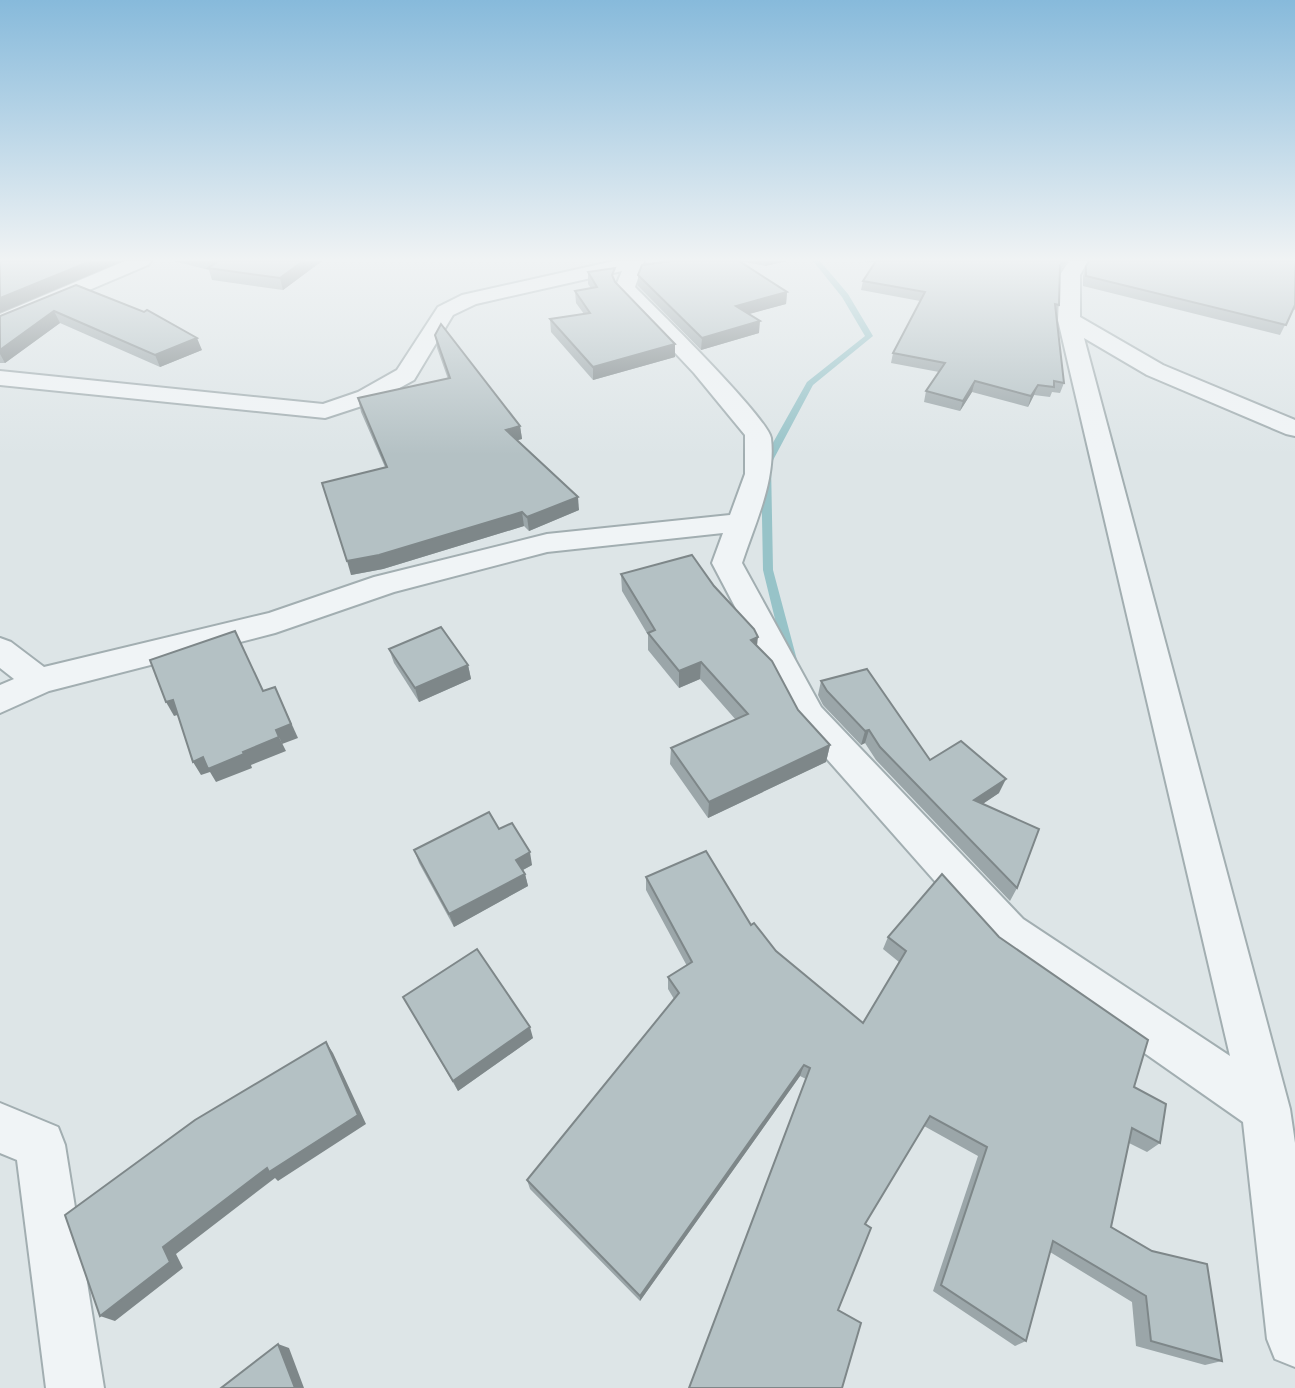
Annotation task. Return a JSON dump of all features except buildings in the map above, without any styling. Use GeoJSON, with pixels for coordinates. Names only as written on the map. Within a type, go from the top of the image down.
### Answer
{"type":"FeatureCollection","features":[{"type":"Feature","properties":{"kind":"street"},"geometry":{"type":"LineString","coordinates":[[0,378],[325,411],[366,397],[406,375],[436,326]]}},
{"type":"Feature","properties":{"kind":"street"},"geometry":{"type":"LineString","coordinates":[[661,326],[758,434],[758,474],[727,563],[809,716],[1008,933],[1266,1109]]}},
{"type":"Feature","properties":{"kind":"street"},"geometry":{"type":"LineString","coordinates":[[1070,326],[1266,1109],[1295,1339]]}},
{"type":"Feature","properties":{"kind":"street"},"geometry":{"type":"LineString","coordinates":[[1079,326],[1155,370],[1295,429]]}},
{"type":"Feature","properties":{"kind":"street"},"geometry":{"type":"LineString","coordinates":[[0,700],[39,681],[275,622],[385,584],[547,543],[741,522]]}},
{"type":"Feature","properties":{"kind":"street"},"geometry":{"type":"LineString","coordinates":[[0,650],[39,681]]}},
{"type":"Feature","properties":{"kind":"street"},"geometry":{"type":"LineString","coordinates":[[0,1128],[40,1145],[75,1388]]}},
{"type":"Feature","properties":{"kind":"waterway"},"geometry":{"type":"LineString","coordinates":[[791,660],[768,570],[766,464],[810,384],[869,336],[863,326]]}}]}
